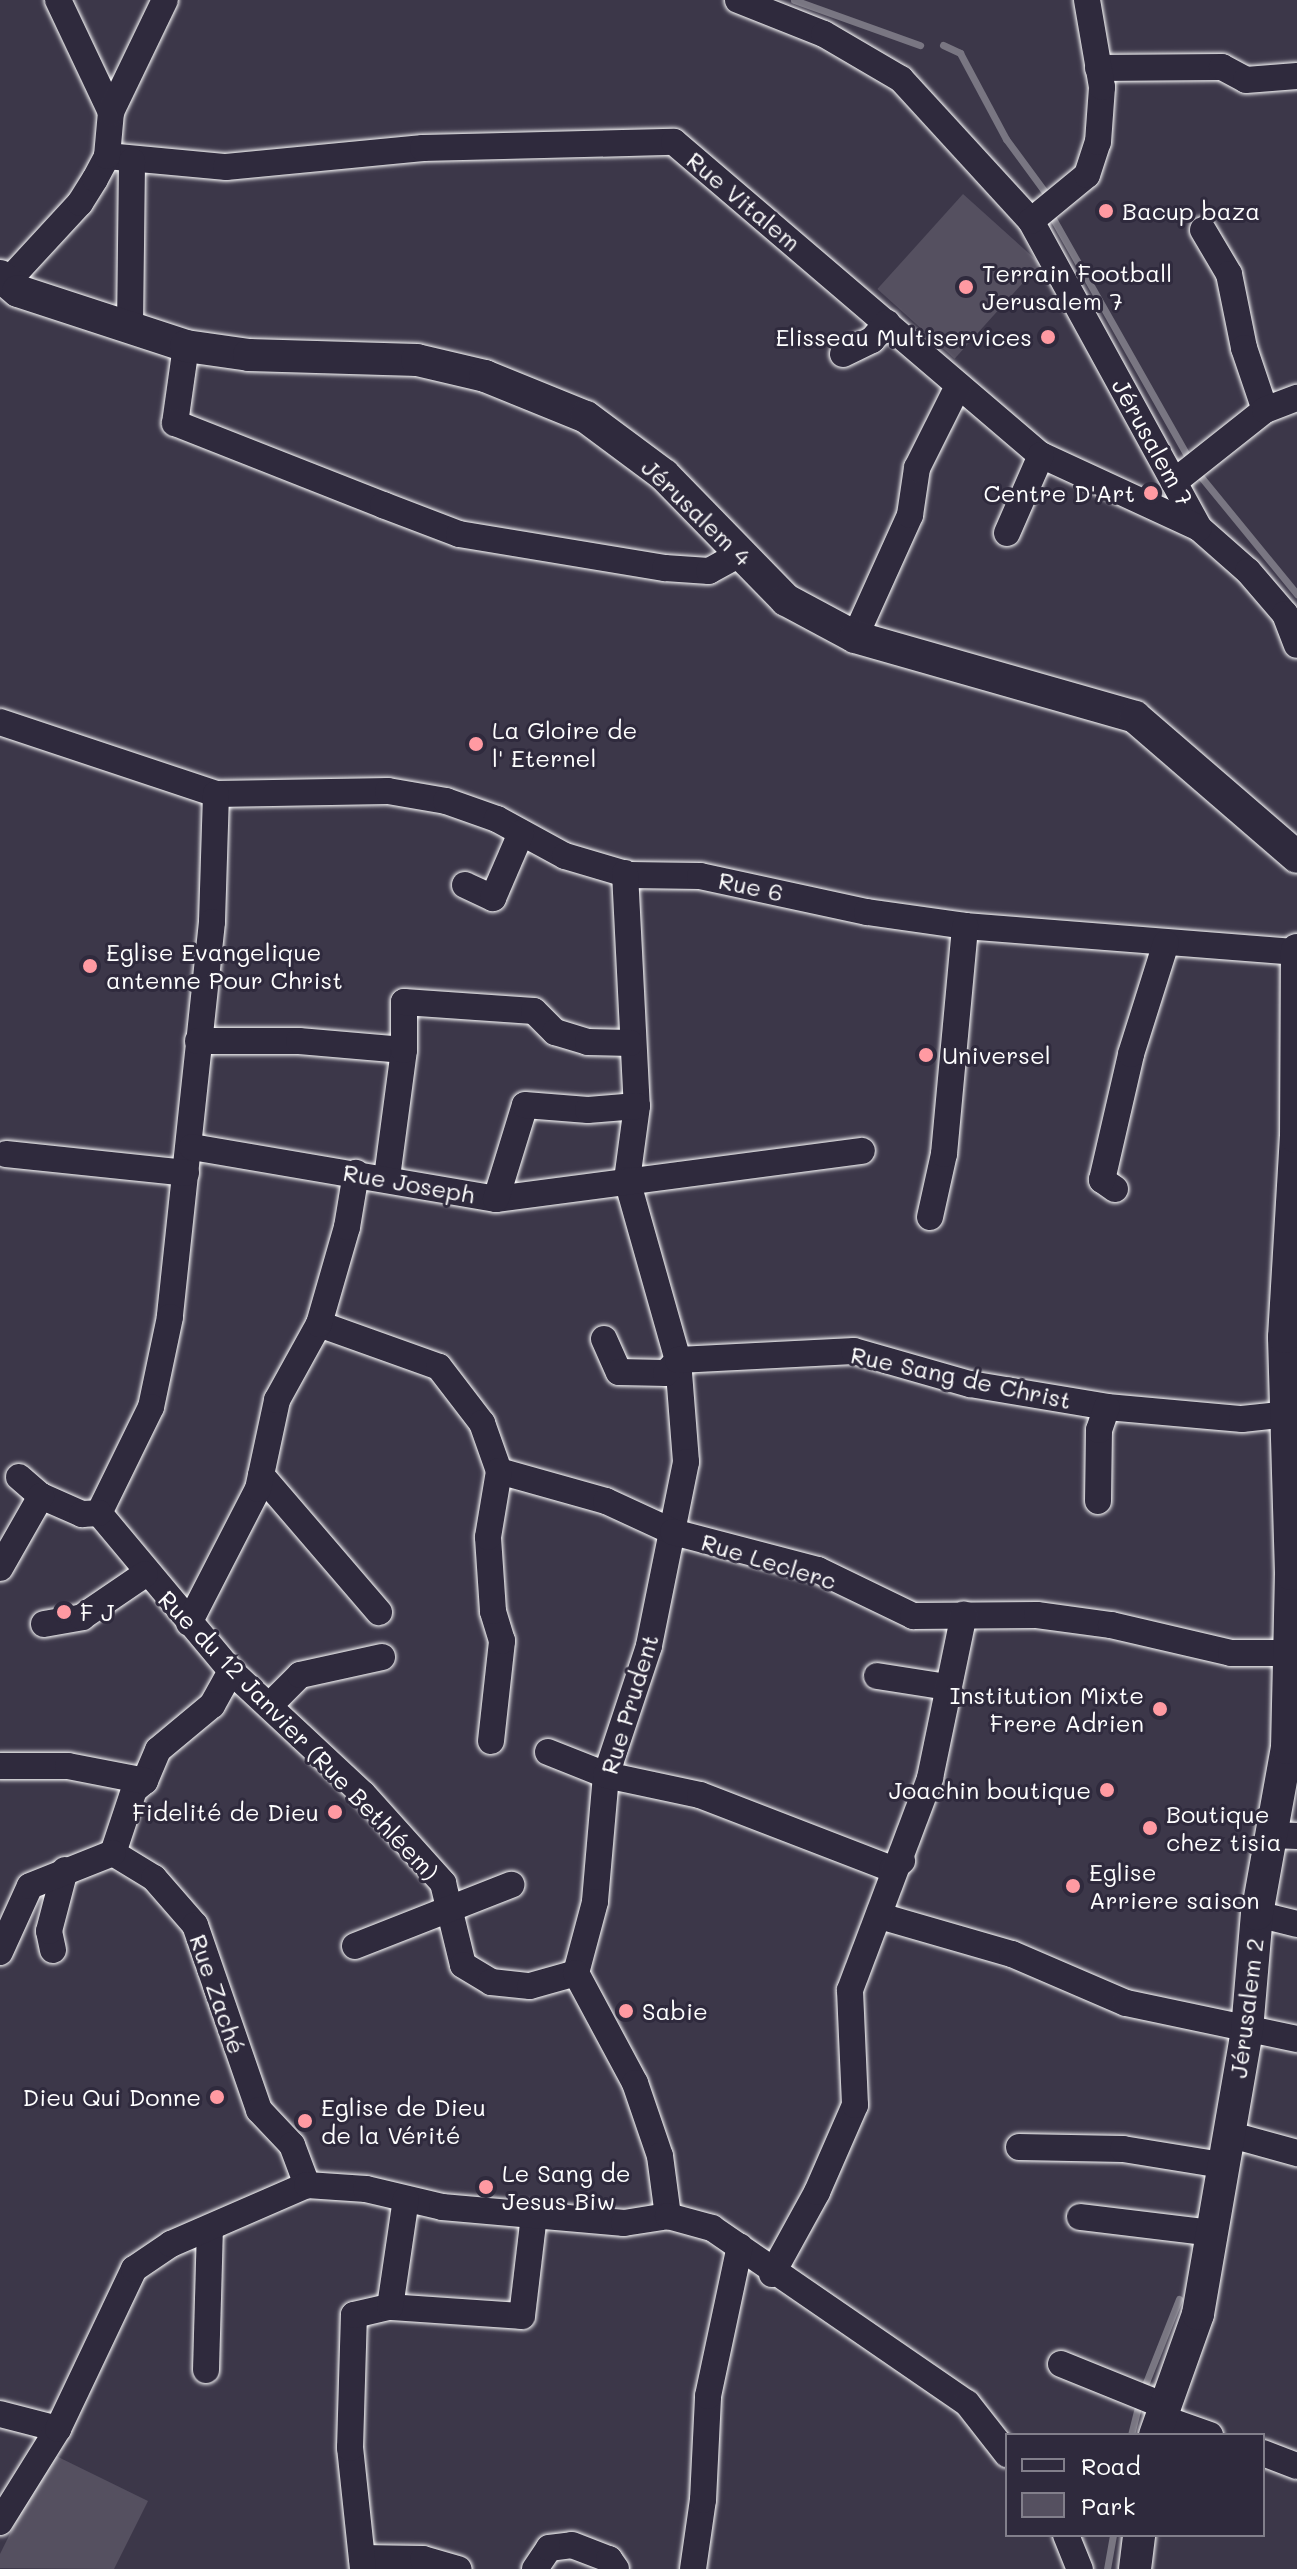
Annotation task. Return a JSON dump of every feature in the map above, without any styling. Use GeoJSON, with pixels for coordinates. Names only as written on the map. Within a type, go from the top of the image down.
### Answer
{"type":"FeatureCollection","features":[{"type":"Feature","properties":{"kind":"street"},"geometry":{"type":"LineString","coordinates":[[58,0],[111,112],[120,159],[130,327]]}},
{"type":"Feature","properties":{"kind":"street"},"geometry":{"type":"LineString","coordinates":[[111,112],[165,0]]}},
{"type":"Feature","properties":{"kind":"street","name":"Jérusalem 7"},"geometry":{"type":"LineString","coordinates":[[738,0],[824,34],[901,79],[1031,221],[1199,528],[1248,571],[1285,614],[1297,645]]}},
{"type":"Feature","properties":{"kind":"street"},"geometry":{"type":"LineString","coordinates":[[1031,221],[1087,175],[1098,142],[1098,68],[1087,0]]}},
{"type":"Feature","properties":{"kind":"street"},"geometry":{"type":"LineString","coordinates":[[1098,68],[1222,67],[1246,80],[1297,76]]}},
{"type":"Feature","properties":{"kind":"street","name":"Rue Vitalem"},"geometry":{"type":"LineString","coordinates":[[120,159],[226,167],[423,148],[674,142],[1041,455],[1199,528]]}},
{"type":"Feature","properties":{"kind":"street"},"geometry":{"type":"LineString","coordinates":[[4,279],[120,159]]}},
{"type":"Feature","properties":{"kind":"street"},"geometry":{"type":"LineString","coordinates":[[1203,230],[1229,274],[1244,348],[1265,410]]}},
{"type":"Feature","properties":{"kind":"street","name":"Jérusalem 4"},"geometry":{"type":"LineString","coordinates":[[4,279],[18,291],[186,346],[249,355],[417,360],[485,376],[586,417],[664,475],[786,600],[855,637],[1135,717],[1297,857]]}},
{"type":"Feature","properties":{"kind":"street"},"geometry":{"type":"LineString","coordinates":[[843,354],[872,340],[887,323]]}},
{"type":"Feature","properties":{"kind":"street"},"geometry":{"type":"LineString","coordinates":[[186,346],[174,410],[175,423],[186,431],[459,534],[698,571],[719,567],[741,553]]}},
{"type":"Feature","properties":{"kind":"street"},"geometry":{"type":"LineString","coordinates":[[855,637],[910,515],[917,468],[958,386]]}},
{"type":"Feature","properties":{"kind":"street"},"geometry":{"type":"LineString","coordinates":[[1174,482],[1265,410],[1297,398]]}},
{"type":"Feature","properties":{"kind":"street"},"geometry":{"type":"LineString","coordinates":[[1007,533],[1041,455]]}},
{"type":"Feature","properties":{"kind":"street","name":"Rue 6"},"geometry":{"type":"LineString","coordinates":[[0,722],[216,794],[388,791],[446,801],[521,833],[565,856],[625,873],[700,876],[867,912],[965,926],[1092,932],[1166,943],[1297,951]]}},
{"type":"Feature","properties":{"kind":"street"},"geometry":{"type":"LineString","coordinates":[[19,1477],[41,1496],[82,1514],[99,1513],[151,1407],[170,1317],[189,1160],[198,1041],[212,922],[216,794]]}},
{"type":"Feature","properties":{"kind":"street"},"geometry":{"type":"LineString","coordinates":[[465,885],[493,898],[521,833]]}},
{"type":"Feature","properties":{"kind":"street"},"geometry":{"type":"LineString","coordinates":[[625,873],[632,966],[630,1043],[637,1106],[627,1180]]}},
{"type":"Feature","properties":{"kind":"street"},"geometry":{"type":"LineString","coordinates":[[930,1217],[944,1154],[965,926]]}},
{"type":"Feature","properties":{"kind":"street"},"geometry":{"type":"LineString","coordinates":[[1115,1189],[1102,1180],[1131,1054],[1166,943]]}},
{"type":"Feature","properties":{"kind":"street","name":"Jérusalem 2"},"geometry":{"type":"LineString","coordinates":[[1160,2420],[1198,2314],[1247,2030],[1257,1914],[1284,1835],[1287,1748],[1293,1694],[1289,1653],[1294,1574],[1287,1222],[1296,1137],[1297,951]]}},
{"type":"Feature","properties":{"kind":"street"},"geometry":{"type":"LineString","coordinates":[[387,1177],[404,1050],[404,1002],[534,1011],[555,1032],[588,1042],[630,1043]]}},
{"type":"Feature","properties":{"kind":"street"},"geometry":{"type":"LineString","coordinates":[[198,1041],[299,1041],[404,1050]]}},
{"type":"Feature","properties":{"kind":"street"},"geometry":{"type":"LineString","coordinates":[[496,1199],[525,1105],[588,1110],[637,1106]]}},
{"type":"Feature","properties":{"kind":"street","name":"Rue Joseph"},"geometry":{"type":"LineString","coordinates":[[6,1154],[189,1160],[356,1173],[496,1199],[862,1151]]}},
{"type":"Feature","properties":{"kind":"street"},"geometry":{"type":"LineString","coordinates":[[189,1623],[261,1475],[277,1400],[319,1324],[347,1227],[356,1173]]}},
{"type":"Feature","properties":{"kind":"street","name":"Rue Prudent"},"geometry":{"type":"LineString","coordinates":[[576,1973],[595,1902],[606,1775],[649,1646],[686,1462],[678,1360],[627,1180]]}},
{"type":"Feature","properties":{"kind":"street"},"geometry":{"type":"LineString","coordinates":[[319,1324],[439,1367],[482,1423],[499,1471],[488,1537],[493,1611],[502,1641],[491,1741]]}},
{"type":"Feature","properties":{"kind":"street","name":"Rue Sang de Christ"},"geometry":{"type":"LineString","coordinates":[[604,1339],[619,1372],[666,1373],[678,1360],[854,1351],[970,1384],[1107,1407],[1242,1419],[1291,1414]]}},
{"type":"Feature","properties":{"kind":"street"},"geometry":{"type":"LineString","coordinates":[[1098,1501],[1099,1430],[1107,1407]]}},
{"type":"Feature","properties":{"kind":"street","name":"Rue Leclerc"},"geometry":{"type":"LineString","coordinates":[[499,1471],[606,1501],[673,1532],[818,1570],[913,1616],[964,1614],[1111,1625],[1231,1653],[1289,1653]]}},
{"type":"Feature","properties":{"kind":"street"},"geometry":{"type":"LineString","coordinates":[[261,1475],[379,1612]]}},
{"type":"Feature","properties":{"kind":"street"},"geometry":{"type":"LineString","coordinates":[[0,1568],[41,1496]]}},
{"type":"Feature","properties":{"kind":"street","name":"Rue du 12 Janvier (Rue Bethléem)"},"geometry":{"type":"LineString","coordinates":[[99,1513],[145,1574],[231,1671],[363,1794],[443,1883],[453,1909],[463,1965],[491,1982],[530,1986],[576,1973]]}},
{"type":"Feature","properties":{"kind":"street"},"geometry":{"type":"LineString","coordinates":[[44,1624],[82,1617],[145,1574]]}},
{"type":"Feature","properties":{"kind":"street"},"geometry":{"type":"LineString","coordinates":[[772,2274],[817,2192],[855,2105],[850,1990],[902,1861],[930,1778],[964,1614]]}},
{"type":"Feature","properties":{"kind":"street"},"geometry":{"type":"LineString","coordinates":[[269,1706],[300,1675],[382,1657]]}},
{"type":"Feature","properties":{"kind":"street"},"geometry":{"type":"LineString","coordinates":[[0,1952],[30,1886],[113,1853],[134,1790],[145,1781],[158,1750],[212,1705],[231,1671]]}},
{"type":"Feature","properties":{"kind":"street"},"geometry":{"type":"LineString","coordinates":[[877,1676],[947,1687]]}},
{"type":"Feature","properties":{"kind":"street"},"geometry":{"type":"LineString","coordinates":[[548,1752],[606,1775],[700,1795],[892,1869],[902,1861]]}},
{"type":"Feature","properties":{"kind":"street"},"geometry":{"type":"LineString","coordinates":[[0,1766],[68,1766],[145,1781]]}},
{"type":"Feature","properties":{"kind":"street","name":"Rue Zaché"},"geometry":{"type":"LineString","coordinates":[[113,1853],[154,1878],[195,1925],[259,2110],[292,2145],[307,2185]]}},
{"type":"Feature","properties":{"kind":"street"},"geometry":{"type":"LineString","coordinates":[[53,1950],[49,1931],[65,1870]]}},
{"type":"Feature","properties":{"kind":"street"},"geometry":{"type":"LineString","coordinates":[[355,1946],[511,1885]]}},
{"type":"Feature","properties":{"kind":"street"},"geometry":{"type":"LineString","coordinates":[[1257,1914],[1297,1924]]}},
{"type":"Feature","properties":{"kind":"street"},"geometry":{"type":"LineString","coordinates":[[880,1916],[1012,1954],[1126,2003],[1297,2039]]}},
{"type":"Feature","properties":{"kind":"street"},"geometry":{"type":"LineString","coordinates":[[576,1973],[635,2083],[660,2156],[668,2216]]}},
{"type":"Feature","properties":{"kind":"street"},"geometry":{"type":"LineString","coordinates":[[1019,2147],[1225,2149],[1297,2153]]}},
{"type":"Feature","properties":{"kind":"street"},"geometry":{"type":"LineString","coordinates":[[0,2522],[58,2429],[134,2269],[210,2228],[307,2185],[366,2189],[406,2199],[624,2223],[668,2216],[712,2228],[740,2246],[772,2274],[967,2403],[1005,2451]]}},
{"type":"Feature","properties":{"kind":"street"},"geometry":{"type":"LineString","coordinates":[[390,2307],[406,2199]]}},
{"type":"Feature","properties":{"kind":"street"},"geometry":{"type":"LineString","coordinates":[[459,2569],[423,2559],[362,2564],[350,2448],[354,2315],[390,2307],[522,2316],[534,2215]]}},
{"type":"Feature","properties":{"kind":"street"},"geometry":{"type":"LineString","coordinates":[[1080,2217],[1213,2233]]}},
{"type":"Feature","properties":{"kind":"street"},"geometry":{"type":"LineString","coordinates":[[206,2370],[210,2228]]}},
{"type":"Feature","properties":{"kind":"street"},"geometry":{"type":"LineString","coordinates":[[693,2569],[703,2500],[708,2396],[740,2246]]}},
{"type":"Feature","properties":{"kind":"street"},"geometry":{"type":"LineString","coordinates":[[1061,2364],[1160,2420],[1203,2433]]}},
{"type":"Feature","properties":{"kind":"street"},"geometry":{"type":"LineString","coordinates":[[0,2414],[58,2429]]}},
{"type":"Feature","properties":{"kind":"street"},"geometry":{"type":"LineString","coordinates":[[1265,2454],[1297,2466]]}},
{"type":"Feature","properties":{"kind":"street"},"geometry":{"type":"LineString","coordinates":[[1067,2537],[1080,2569]]}},
{"type":"Feature","properties":{"kind":"street"},"geometry":{"type":"LineString","coordinates":[[1135,2569],[1139,2537]]}},
{"type":"Feature","properties":{"kind":"street"},"geometry":{"type":"LineString","coordinates":[[535,2569],[549,2548],[572,2545],[609,2559],[616,2569]]}},
{"type":"Feature","properties":{"kind":"green space"},"geometry":{"type":"Polygon","coordinates":[[[963,194],[1040,264],[955,359],[877,289],[963,194]]]}},
{"type":"Feature","properties":{"kind":"green space"},"geometry":{"type":"Polygon","coordinates":[[[50,2453],[148,2501],[114,2569],[0,2568],[0,2554],[50,2453]]]}},
{"type":"Feature","properties":{"kind":"waterway"},"geometry":{"type":"LineString","coordinates":[[794,0],[920,45]]}},
{"type":"Feature","properties":{"kind":"waterway"},"geometry":{"type":"LineString","coordinates":[[943,45],[960,53],[1006,139],[1050,199]]}},
{"type":"Feature","properties":{"kind":"waterway"},"geometry":{"type":"LineString","coordinates":[[1051,215],[1190,461]]}},
{"type":"Feature","properties":{"kind":"waterway"},"geometry":{"type":"LineString","coordinates":[[1197,472],[1297,594]]}},
{"type":"Feature","properties":{"kind":"waterway"},"geometry":{"type":"LineString","coordinates":[[1143,2390],[1179,2299]]}},
{"type":"Feature","properties":{"kind":"waterway"},"geometry":{"type":"LineString","coordinates":[[1131,2433],[1139,2402]]}},
{"type":"Feature","properties":{"kind":"waterway"},"geometry":{"type":"LineString","coordinates":[[1107,2569],[1113,2537]]}},
{"type":"Feature","properties":{"kind":"place","name":"Bacup baza"},"geometry":{"type":"Point","coordinates":[1106,211]}},
{"type":"Feature","properties":{"kind":"place","name":"Terrain Football Jerusalem 7"},"geometry":{"type":"Point","coordinates":[966,287]}},
{"type":"Feature","properties":{"kind":"place","name":"Elisseau Multiservices"},"geometry":{"type":"Point","coordinates":[1048,337]}},
{"type":"Feature","properties":{"kind":"place","name":"Centre D'Art"},"geometry":{"type":"Point","coordinates":[1151,493]}},
{"type":"Feature","properties":{"kind":"place","name":"La Gloire de l' Eternel"},"geometry":{"type":"Point","coordinates":[476,744]}},
{"type":"Feature","properties":{"kind":"place","name":"Eglise Evangelique antenne Pour Christ"},"geometry":{"type":"Point","coordinates":[90,966]}},
{"type":"Feature","properties":{"kind":"place","name":"Universel"},"geometry":{"type":"Point","coordinates":[926,1055]}},
{"type":"Feature","properties":{"kind":"place","name":"F J"},"geometry":{"type":"Point","coordinates":[64,1612]}},
{"type":"Feature","properties":{"kind":"place","name":"Institution Mixte Frere Adrien"},"geometry":{"type":"Point","coordinates":[1160,1709]}},
{"type":"Feature","properties":{"kind":"place","name":"Joachin boutique"},"geometry":{"type":"Point","coordinates":[1107,1790]}},
{"type":"Feature","properties":{"kind":"place","name":"Fidelité de Dieu"},"geometry":{"type":"Point","coordinates":[335,1812]}},
{"type":"Feature","properties":{"kind":"place","name":"Boutique chez tisia"},"geometry":{"type":"Point","coordinates":[1150,1828]}},
{"type":"Feature","properties":{"kind":"place","name":"Eglise Arriere saison"},"geometry":{"type":"Point","coordinates":[1073,1886]}},
{"type":"Feature","properties":{"kind":"place","name":"Sabie"},"geometry":{"type":"Point","coordinates":[626,2011]}},
{"type":"Feature","properties":{"kind":"place","name":"Dieu Qui Donne"},"geometry":{"type":"Point","coordinates":[217,2097]}},
{"type":"Feature","properties":{"kind":"place","name":"Eglise de Dieu de la Vérité"},"geometry":{"type":"Point","coordinates":[305,2121]}},
{"type":"Feature","properties":{"kind":"place","name":"Le Sang de Jesus Biw"},"geometry":{"type":"Point","coordinates":[486,2187]}}]}
